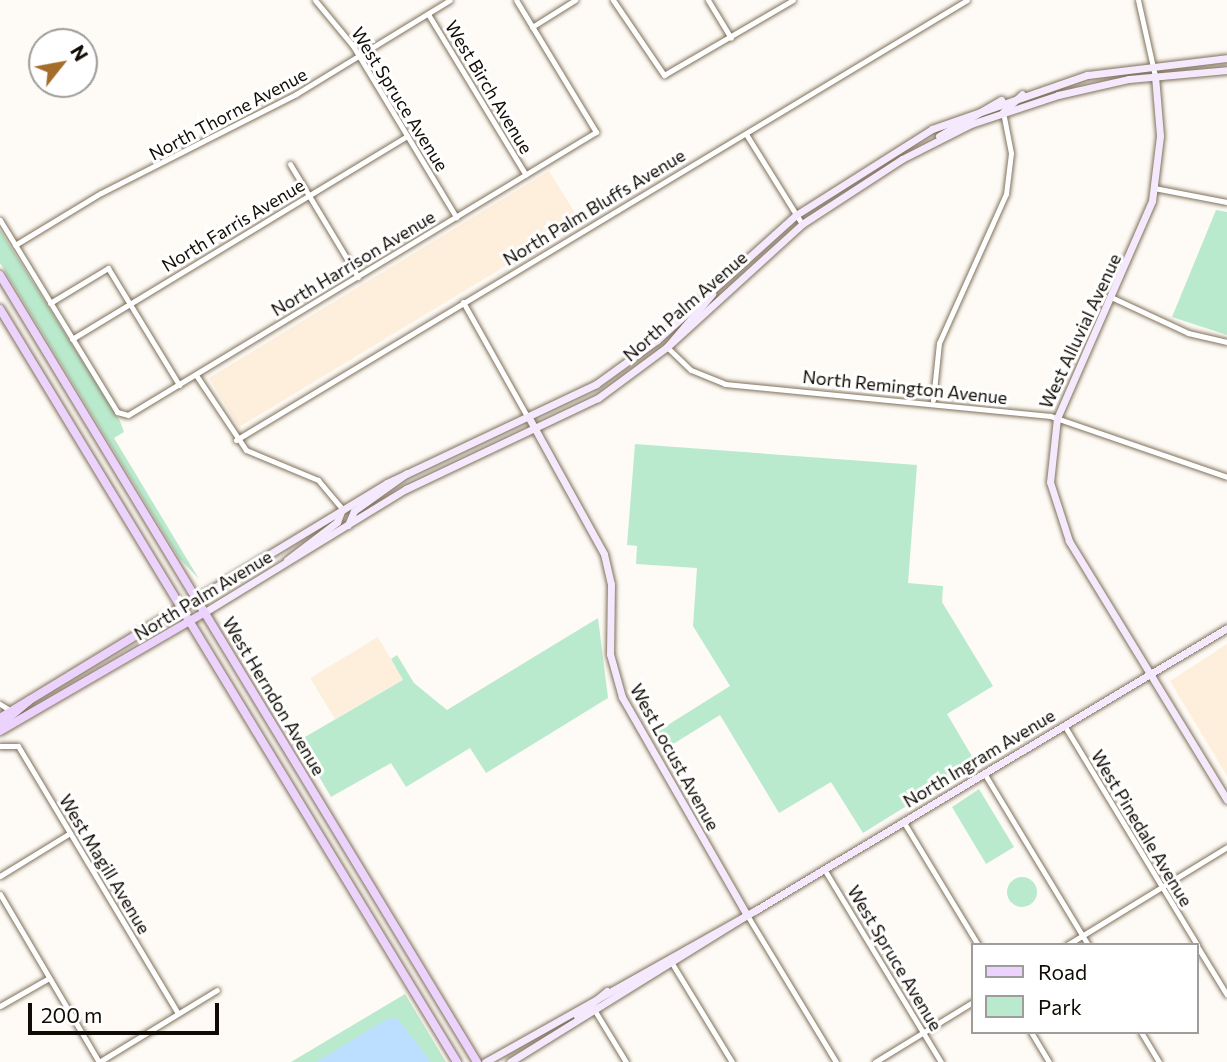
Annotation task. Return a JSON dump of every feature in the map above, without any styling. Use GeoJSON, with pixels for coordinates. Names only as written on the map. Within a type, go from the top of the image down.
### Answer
{"type":"FeatureCollection","features":[{"type":"Feature","properties":{"kind":"main road","name":"North Palm Avenue"},"geometry":{"type":"LineString","coordinates":[[0,718],[407,472],[528,418],[629,363],[796,215],[892,150],[1002,100],[1022,94],[1152,64],[1227,58]]}},
{"type":"Feature","properties":{"kind":"main road","name":"North Palm Avenue"},"geometry":{"type":"LineString","coordinates":[[0,731],[190,621],[406,489],[598,398],[667,346],[802,225],[925,147],[1003,112],[1155,76],[1227,70]]}},
{"type":"Feature","properties":{"kind":"main road","name":"West Alluvial Avenue"},"geometry":{"type":"LineString","coordinates":[[1155,76],[1160,136],[1154,188],[1113,298],[1057,418],[1049,468],[1057,513],[1149,674],[1227,800]]}},
{"type":"Feature","properties":{"kind":"main road"},"geometry":{"type":"LineString","coordinates":[[1003,112],[1022,94]]}},
{"type":"Feature","properties":{"kind":"main road"},"geometry":{"type":"LineString","coordinates":[[925,147],[1002,100]]}},
{"type":"Feature","properties":{"kind":"main road","name":"West Herndon Avenue"},"geometry":{"type":"LineString","coordinates":[[0,275],[477,1062]]}},
{"type":"Feature","properties":{"kind":"main road"},"geometry":{"type":"LineString","coordinates":[[667,346],[723,279]]}},
{"type":"Feature","properties":{"kind":"main road","name":"West Herndon Avenue"},"geometry":{"type":"LineString","coordinates":[[0,309],[457,1062]]}},
{"type":"Feature","properties":{"kind":"main road","name":"West Locust Avenue"},"geometry":{"type":"LineString","coordinates":[[528,418],[604,554],[611,584],[610,654],[622,697],[747,915]]}},
{"type":"Feature","properties":{"kind":"main road"},"geometry":{"type":"LineString","coordinates":[[348,525],[354,511],[407,472]]}},
{"type":"Feature","properties":{"kind":"main road"},"geometry":{"type":"LineString","coordinates":[[285,564],[295,549],[337,522],[342,509]]}},
{"type":"Feature","properties":{"kind":"main road","name":"North Ingram Avenue"},"geometry":{"type":"LineString","coordinates":[[485,1062],[607,991],[747,915],[1227,628]]}},
{"type":"Feature","properties":{"kind":"main road"},"geometry":{"type":"LineString","coordinates":[[0,724],[29,700]]}},
{"type":"Feature","properties":{"kind":"main road","name":"North Ingram Avenue"},"geometry":{"type":"LineString","coordinates":[[510,1062],[520,1059],[561,1031],[673,965],[747,915]]}},
{"type":"Feature","properties":{"kind":"main road"},"geometry":{"type":"LineString","coordinates":[[561,1031],[607,991]]}},
{"type":"Feature","properties":{"kind":"street","name":"West Spruce Avenue"},"geometry":{"type":"LineString","coordinates":[[315,0],[359,56],[456,217]]}},
{"type":"Feature","properties":{"kind":"street","name":"North Thorne Avenue"},"geometry":{"type":"LineString","coordinates":[[15,245],[359,56],[450,0]]}},
{"type":"Feature","properties":{"kind":"street"},"geometry":{"type":"LineString","coordinates":[[516,0],[531,27],[575,0]]}},
{"type":"Feature","properties":{"kind":"street"},"geometry":{"type":"LineString","coordinates":[[613,0],[664,75],[793,0]]}},
{"type":"Feature","properties":{"kind":"street"},"geometry":{"type":"LineString","coordinates":[[708,0],[731,38]]}},
{"type":"Feature","properties":{"kind":"street","name":"North Palm Bluffs Avenue"},"geometry":{"type":"LineString","coordinates":[[236,439],[967,0]]}},
{"type":"Feature","properties":{"kind":"street","name":"West Alluvial Avenue"},"geometry":{"type":"LineString","coordinates":[[1138,0],[1155,76]]}},
{"type":"Feature","properties":{"kind":"street","name":"West Birch Avenue"},"geometry":{"type":"LineString","coordinates":[[428,14],[526,175]]}},
{"type":"Feature","properties":{"kind":"street","name":"North Harrison Avenue"},"geometry":{"type":"LineString","coordinates":[[72,339],[124,416],[596,132],[531,27]]}},
{"type":"Feature","properties":{"kind":"street"},"geometry":{"type":"LineString","coordinates":[[933,400],[939,343],[1006,194],[1011,153],[1003,112]]}},
{"type":"Feature","properties":{"kind":"street"},"geometry":{"type":"LineString","coordinates":[[746,134],[802,225]]}},
{"type":"Feature","properties":{"kind":"street","name":"North Farris Avenue"},"geometry":{"type":"LineString","coordinates":[[72,339],[407,136]]}},
{"type":"Feature","properties":{"kind":"street"},"geometry":{"type":"LineString","coordinates":[[290,164],[358,276]]}},
{"type":"Feature","properties":{"kind":"street"},"geometry":{"type":"LineString","coordinates":[[1154,188],[1227,202]]}},
{"type":"Feature","properties":{"kind":"street"},"geometry":{"type":"LineString","coordinates":[[0,220],[72,339]]}},
{"type":"Feature","properties":{"kind":"street"},"geometry":{"type":"LineString","coordinates":[[50,303],[108,268],[179,385]]}},
{"type":"Feature","properties":{"kind":"street"},"geometry":{"type":"LineString","coordinates":[[1113,298],[1188,332],[1227,342]]}},
{"type":"Feature","properties":{"kind":"street","name":"West Locust Avenue"},"geometry":{"type":"LineString","coordinates":[[463,302],[528,418]]}},
{"type":"Feature","properties":{"kind":"street","name":"North Remington Avenue"},"geometry":{"type":"LineString","coordinates":[[667,346],[691,369],[725,384],[933,400],[1057,418],[1227,477]]}},
{"type":"Feature","properties":{"kind":"street"},"geometry":{"type":"LineString","coordinates":[[196,375],[236,439],[258,457],[318,480],[342,509]]}},
{"type":"Feature","properties":{"kind":"street"},"geometry":{"type":"LineString","coordinates":[[0,704],[11,712]]}},
{"type":"Feature","properties":{"kind":"street","name":"West Pinedale Avenue"},"geometry":{"type":"LineString","coordinates":[[1064,725],[1196,943]]}},
{"type":"Feature","properties":{"kind":"street","name":"West Magill Avenue"},"geometry":{"type":"LineString","coordinates":[[0,746],[18,746],[178,1013]]}},
{"type":"Feature","properties":{"kind":"street"},"geometry":{"type":"LineString","coordinates":[[984,773],[1087,943]]}},
{"type":"Feature","properties":{"kind":"street"},"geometry":{"type":"LineString","coordinates":[[903,821],[977,943]]}},
{"type":"Feature","properties":{"kind":"street"},"geometry":{"type":"LineString","coordinates":[[0,876],[70,833]]}},
{"type":"Feature","properties":{"kind":"street"},"geometry":{"type":"LineString","coordinates":[[1070,943],[1227,847]]}},
{"type":"Feature","properties":{"kind":"street","name":"West Spruce Avenue"},"geometry":{"type":"LineString","coordinates":[[824,869],[941,1062]]}},
{"type":"Feature","properties":{"kind":"street"},"geometry":{"type":"LineString","coordinates":[[0,894],[99,1062],[217,990]]}},
{"type":"Feature","properties":{"kind":"street","name":"West Locust Avenue"},"geometry":{"type":"LineString","coordinates":[[747,915],[836,1062]]}},
{"type":"Feature","properties":{"kind":"street","name":"West Pinedale Avenue"},"geometry":{"type":"LineString","coordinates":[[1199,948],[1227,995]]}},
{"type":"Feature","properties":{"kind":"street"},"geometry":{"type":"LineString","coordinates":[[673,965],[732,1062]]}},
{"type":"Feature","properties":{"kind":"street"},"geometry":{"type":"LineString","coordinates":[[0,1006],[49,978]]}},
{"type":"Feature","properties":{"kind":"street"},"geometry":{"type":"LineString","coordinates":[[875,1062],[972,1003]]}},
{"type":"Feature","properties":{"kind":"street"},"geometry":{"type":"LineString","coordinates":[[595,1011],[626,1062]]}},
{"type":"Feature","properties":{"kind":"street"},"geometry":{"type":"LineString","coordinates":[[1032,1034],[1049,1062]]}},
{"type":"Feature","properties":{"kind":"street"},"geometry":{"type":"LineString","coordinates":[[1142,1034],[1159,1062]]}},
{"type":"Feature","properties":{"kind":"shaded area"},"geometry":{"type":"Polygon","coordinates":[[[549,171],[580,221],[239,427],[209,378],[549,171]]]}},
{"type":"Feature","properties":{"kind":"shaded area"},"geometry":{"type":"Polygon","coordinates":[[[378,637],[403,680],[335,719],[310,678],[378,637]]]}},
{"type":"Feature","properties":{"kind":"shaded area"},"geometry":{"type":"Polygon","coordinates":[[[1227,644],[1227,776],[1170,681],[1227,644]]]}},
{"type":"Feature","properties":{"kind":"green space"},"geometry":{"type":"Polygon","coordinates":[[[1216,210],[1227,212],[1227,335],[1172,317],[1216,210]]]}},
{"type":"Feature","properties":{"kind":"green space"},"geometry":{"type":"Polygon","coordinates":[[[0,230],[120,421],[124,432],[114,438],[199,579],[179,558],[0,263],[0,230]]]}},
{"type":"Feature","properties":{"kind":"green space"},"geometry":{"type":"Polygon","coordinates":[[[635,444],[917,465],[908,583],[943,586],[942,602],[993,686],[947,714],[976,763],[863,833],[831,782],[779,813],[720,715],[665,749],[655,733],[730,686],[693,626],[697,568],[636,564],[637,546],[627,545],[635,444]]]}},
{"type":"Feature","properties":{"kind":"green space"},"geometry":{"type":"Polygon","coordinates":[[[598,618],[608,698],[486,773],[470,748],[406,787],[391,763],[331,797],[298,741],[403,680],[391,659],[397,655],[414,683],[447,710],[598,618]]]}},
{"type":"Feature","properties":{"kind":"green space"},"geometry":{"type":"Polygon","coordinates":[[[979,789],[1014,847],[986,864],[952,807],[979,789]]]}},
{"type":"Feature","properties":{"kind":"green space"},"geometry":{"type":"Polygon","coordinates":[[[1022,877],[1033,881],[1037,892],[1033,903],[1022,907],[1011,903],[1007,892],[1011,881],[1022,877]]]}},
{"type":"Feature","properties":{"kind":"green space"},"geometry":{"type":"Polygon","coordinates":[[[405,994],[446,1062],[291,1062],[405,994]]]}},
{"type":"Feature","properties":{"kind":"water"},"geometry":{"type":"Polygon","coordinates":[[[397,1018],[431,1062],[316,1062],[387,1019],[397,1018]]]}}]}
